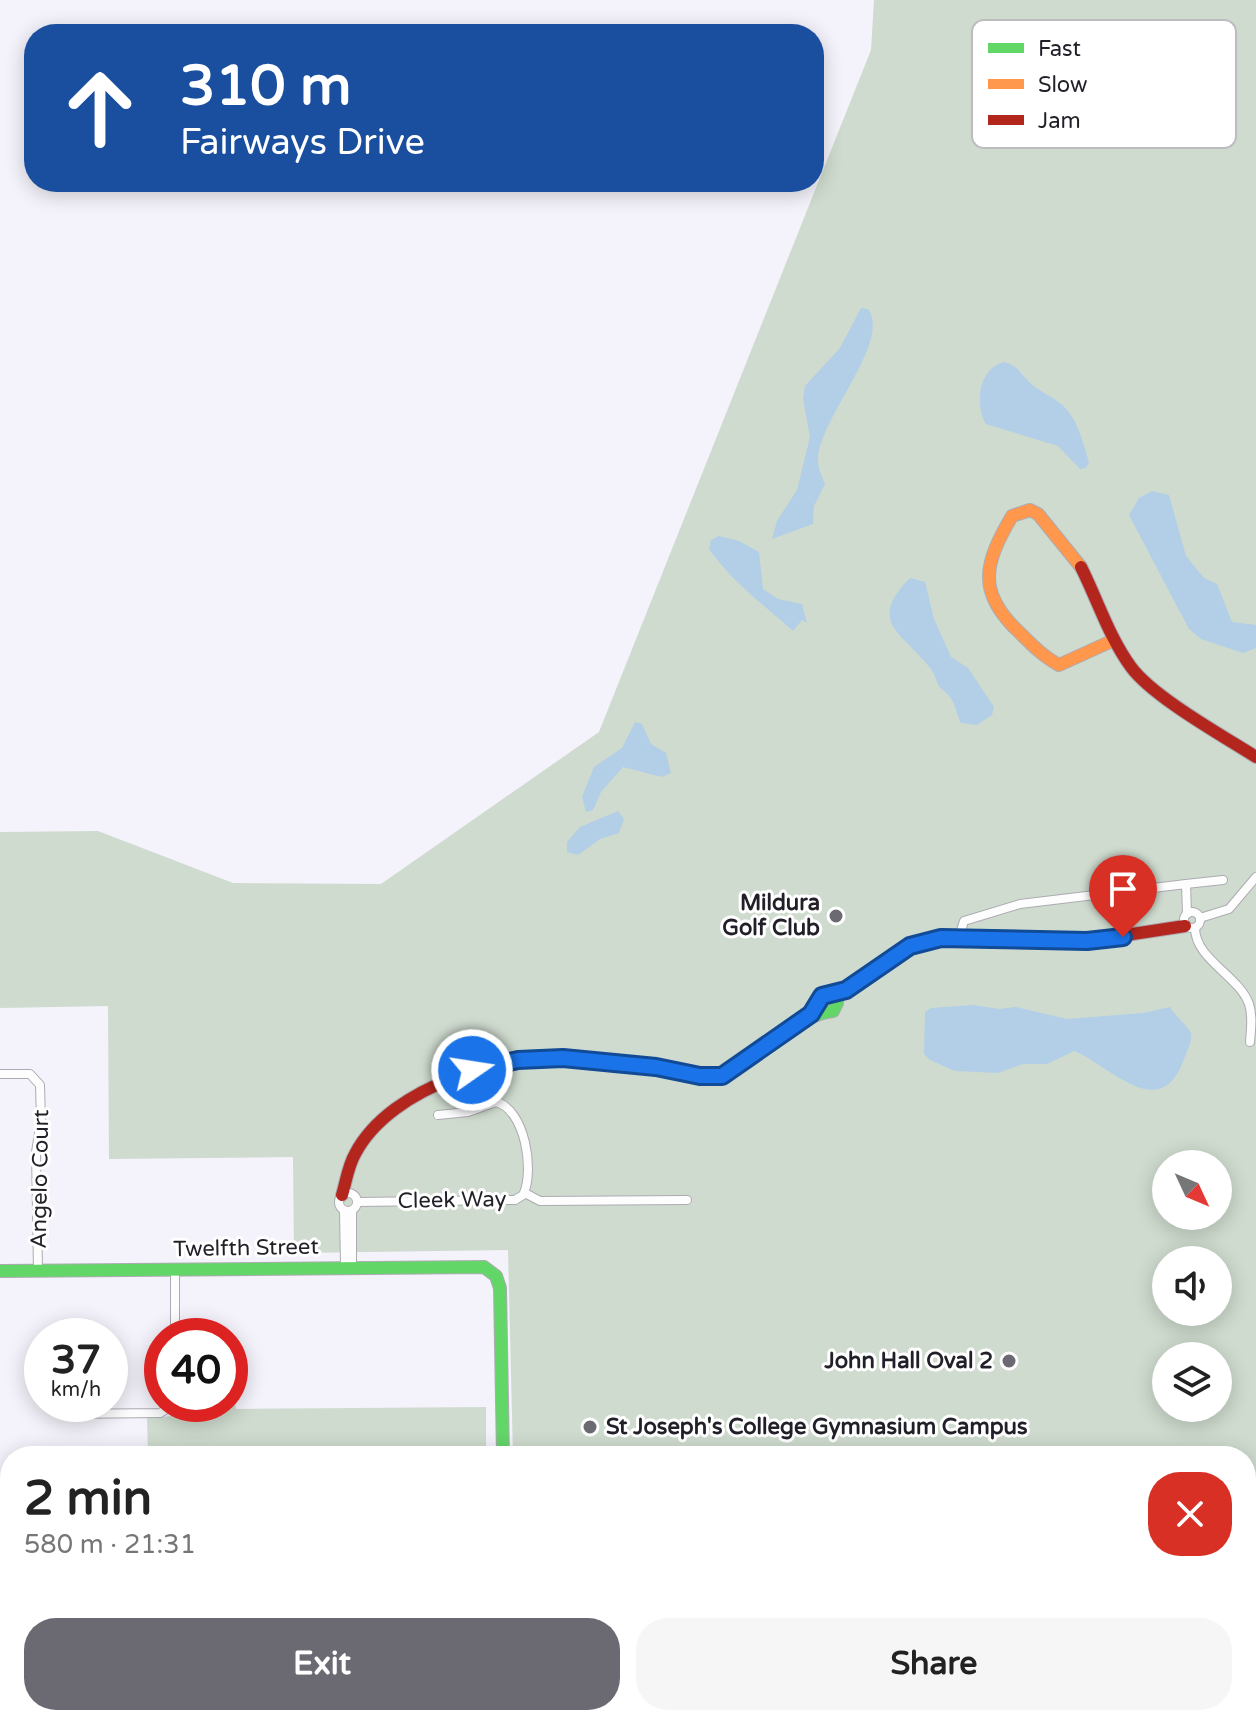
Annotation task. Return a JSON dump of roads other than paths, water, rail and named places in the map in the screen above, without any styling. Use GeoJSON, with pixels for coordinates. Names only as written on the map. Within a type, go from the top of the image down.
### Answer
{"type":"FeatureCollection","features":[{"type":"Feature","properties":{"kind":"street"},"geometry":{"type":"LineString","coordinates":[[1114,640],[1059,665],[998,615],[991,603],[987,577],[1012,516],[1030,510],[1038,514],[1063,544],[1082,568],[1114,640],[1141,677],[1256,757]]}},
{"type":"Feature","properties":{"kind":"street"},"geometry":{"type":"LineString","coordinates":[[349,1266],[349,1199],[354,1155],[373,1128],[408,1101],[458,1074],[506,1061],[563,1058],[714,1077],[730,1072],[817,1010],[833,1011],[835,998],[918,942],[959,937],[1087,941],[1229,909],[1256,877]]}},
{"type":"Feature","properties":{"kind":"street"},"geometry":{"type":"LineString","coordinates":[[959,937],[964,921],[1020,904],[1144,892],[1223,880]]}},
{"type":"Feature","properties":{"kind":"street"},"geometry":{"type":"LineString","coordinates":[[1186,884],[1188,920],[1200,945],[1245,995],[1252,1019],[1250,1042]]}},
{"type":"Feature","properties":{"kind":"street","name":"Angelo Court"},"geometry":{"type":"LineString","coordinates":[[0,1074],[30,1074],[40,1085],[36,1166],[38,1271]]}},
{"type":"Feature","properties":{"kind":"street","name":"Cleek Way"},"geometry":{"type":"LineString","coordinates":[[349,1199],[515,1200],[525,1193],[525,1140],[508,1108],[496,1102],[468,1112],[438,1115]]}},
{"type":"Feature","properties":{"kind":"street"},"geometry":{"type":"LineString","coordinates":[[525,1193],[540,1201],[687,1200]]}},
{"type":"Feature","properties":{"kind":"street","name":"Twelfth Street"},"geometry":{"type":"LineString","coordinates":[[0,1271],[479,1266],[491,1271],[500,1288],[503,1446]]}},
{"type":"Feature","properties":{"kind":"street"},"geometry":{"type":"LineString","coordinates":[[175,1269],[175,1318]]}},
{"type":"Feature","properties":{"kind":"water"},"geometry":{"type":"Polygon","coordinates":[[[861,308],[868,309],[873,323],[870,340],[821,443],[818,463],[825,484],[814,506],[813,524],[772,539],[777,521],[797,490],[810,437],[803,399],[805,386],[840,348],[861,308]]]}},
{"type":"Feature","properties":{"kind":"water"},"geometry":{"type":"Polygon","coordinates":[[[1005,362],[1067,410],[1082,439],[1089,462],[1086,468],[1080,469],[1058,446],[986,424],[980,407],[981,387],[989,371],[1005,362]]]}},
{"type":"Feature","properties":{"kind":"water"},"geometry":{"type":"Polygon","coordinates":[[[1152,491],[1169,495],[1186,556],[1204,578],[1217,584],[1232,622],[1256,625],[1256,648],[1243,653],[1201,639],[1189,629],[1129,515],[1139,498],[1152,491]]]}},
{"type":"Feature","properties":{"kind":"water"},"geometry":{"type":"Polygon","coordinates":[[[719,536],[739,541],[759,552],[763,589],[778,599],[802,604],[807,623],[802,620],[793,631],[738,583],[709,549],[711,540],[719,536]]]}},
{"type":"Feature","properties":{"kind":"water"},"geometry":{"type":"Polygon","coordinates":[[[910,578],[925,582],[934,619],[951,657],[968,668],[994,707],[992,715],[977,725],[961,723],[952,700],[939,686],[931,669],[894,627],[890,617],[891,606],[910,578]]]}},
{"type":"Feature","properties":{"kind":"water"},"geometry":{"type":"Polygon","coordinates":[[[635,722],[642,724],[651,744],[666,753],[671,773],[662,777],[623,767],[601,792],[593,810],[586,812],[582,797],[594,767],[622,748],[635,722]]]}},
{"type":"Feature","properties":{"kind":"water"},"geometry":{"type":"Polygon","coordinates":[[[618,811],[624,819],[619,833],[600,839],[578,855],[567,852],[567,842],[580,827],[618,811]]]}},
{"type":"Feature","properties":{"kind":"water"},"geometry":{"type":"Polygon","coordinates":[[[973,1005],[999,1009],[1016,1007],[1067,1019],[1143,1013],[1170,1007],[1191,1036],[1182,1064],[1172,1081],[1160,1089],[1146,1089],[1132,1084],[1074,1051],[1047,1064],[1023,1064],[998,1073],[955,1071],[930,1060],[924,1054],[925,1012],[931,1008],[973,1005]]]}},
{"type":"Feature","properties":{"kind":"place","name":"Mildura Golf Club"},"geometry":{"type":"Point","coordinates":[836,916]}},
{"type":"Feature","properties":{"kind":"place","name":"John Hall Oval 2"},"geometry":{"type":"Point","coordinates":[1009,1361]}},
{"type":"Feature","properties":{"kind":"place","name":"St Joseph's College Gymnasium Campus"},"geometry":{"type":"Point","coordinates":[590,1427]}}]}
